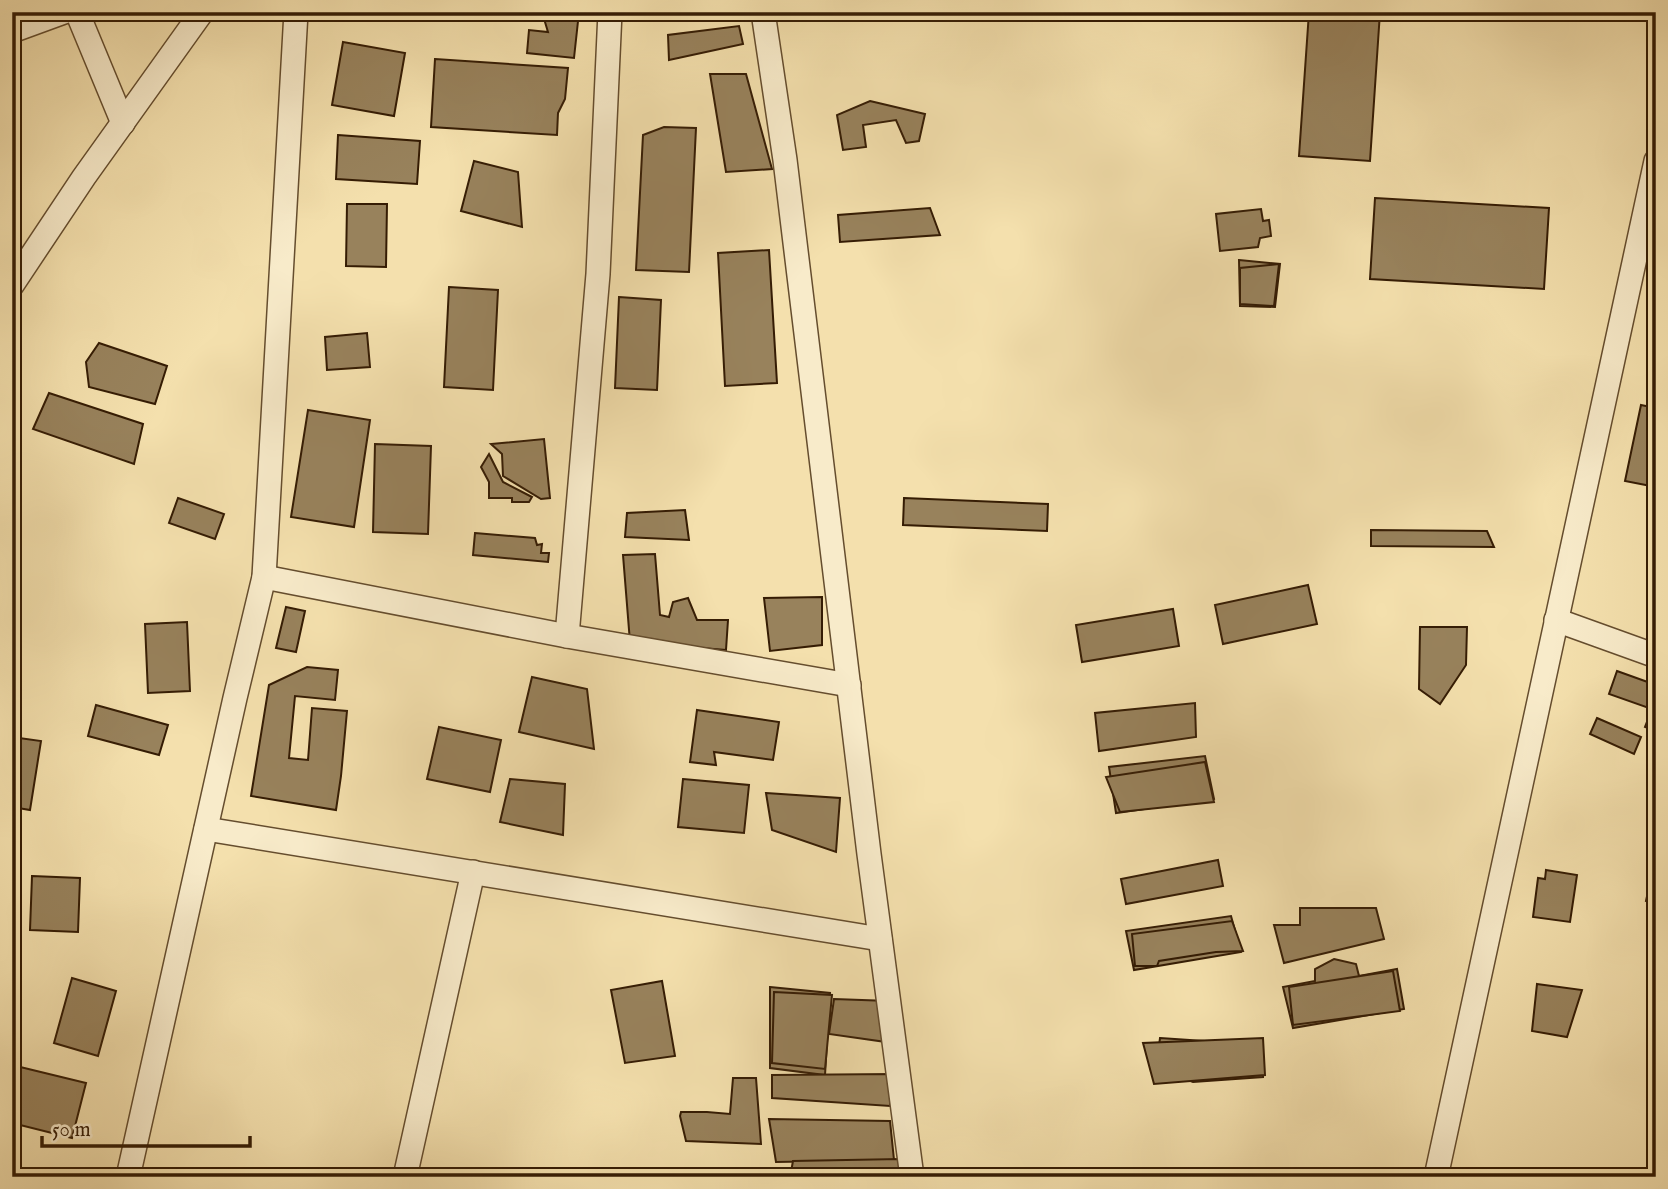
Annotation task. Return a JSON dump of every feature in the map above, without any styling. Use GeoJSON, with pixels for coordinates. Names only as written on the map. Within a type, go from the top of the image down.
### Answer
{"type":"FeatureCollection","features":[{"type":"Feature","properties":{"kind":"street"},"geometry":{"type":"LineString","coordinates":[[12,31],[64,12]]}},
{"type":"Feature","properties":{"kind":"street"},"geometry":{"type":"LineString","coordinates":[[77,12],[123,122]]}},
{"type":"Feature","properties":{"kind":"street"},"geometry":{"type":"LineString","coordinates":[[12,285],[84,177],[202,12]]}},
{"type":"Feature","properties":{"kind":"street"},"geometry":{"type":"LineString","coordinates":[[128,1177],[234,698],[264,577],[296,12]]}},
{"type":"Feature","properties":{"kind":"street"},"geometry":{"type":"LineString","coordinates":[[567,636],[598,274],[610,12]]}},
{"type":"Feature","properties":{"kind":"street"},"geometry":{"type":"LineString","coordinates":[[763,12],[785,160],[880,939],[912,1177]]}},
{"type":"Feature","properties":{"kind":"street"},"geometry":{"type":"LineString","coordinates":[[1436,1177],[1656,161]]}},
{"type":"Feature","properties":{"kind":"street"},"geometry":{"type":"LineString","coordinates":[[264,577],[567,636],[849,685]]}},
{"type":"Feature","properties":{"kind":"street"},"geometry":{"type":"LineString","coordinates":[[1556,621],[1656,656]]}},
{"type":"Feature","properties":{"kind":"street"},"geometry":{"type":"LineString","coordinates":[[206,829],[880,939]]}},
{"type":"Feature","properties":{"kind":"street"},"geometry":{"type":"LineString","coordinates":[[405,1177],[472,872]]}},
{"type":"Feature","properties":{"kind":"building"},"geometry":{"type":"Polygon","coordinates":[[[542,12],[579,12],[574,58],[527,53],[529,30],[548,32],[542,12]]]}},
{"type":"Feature","properties":{"kind":"building"},"geometry":{"type":"Polygon","coordinates":[[[1309,12],[1380,12],[1370,161],[1299,156],[1309,12]]]}},
{"type":"Feature","properties":{"kind":"building"},"geometry":{"type":"Polygon","coordinates":[[[739,26],[743,44],[669,60],[668,35],[739,26]]]}},
{"type":"Feature","properties":{"kind":"building"},"geometry":{"type":"Polygon","coordinates":[[[343,42],[405,53],[394,116],[332,105],[343,42]]]}},
{"type":"Feature","properties":{"kind":"building"},"geometry":{"type":"Polygon","coordinates":[[[435,59],[568,68],[565,99],[558,113],[557,135],[431,127],[435,59]]]}},
{"type":"Feature","properties":{"kind":"building"},"geometry":{"type":"Polygon","coordinates":[[[710,74],[746,74],[772,169],[726,172],[710,74]]]}},
{"type":"Feature","properties":{"kind":"building"},"geometry":{"type":"Polygon","coordinates":[[[870,101],[925,114],[919,141],[906,143],[896,120],[863,125],[866,147],[843,150],[837,115],[870,101]]]}},
{"type":"Feature","properties":{"kind":"building"},"geometry":{"type":"Polygon","coordinates":[[[664,127],[696,128],[689,272],[636,270],[643,135],[664,127]]]}},
{"type":"Feature","properties":{"kind":"building"},"geometry":{"type":"Polygon","coordinates":[[[338,135],[420,141],[417,184],[336,179],[338,135]]]}},
{"type":"Feature","properties":{"kind":"building"},"geometry":{"type":"Polygon","coordinates":[[[474,161],[518,172],[522,227],[461,211],[474,161]]]}},
{"type":"Feature","properties":{"kind":"building"},"geometry":{"type":"Polygon","coordinates":[[[1375,198],[1549,208],[1544,289],[1370,279],[1375,198]]]}},
{"type":"Feature","properties":{"kind":"building"},"geometry":{"type":"Polygon","coordinates":[[[347,204],[387,204],[386,267],[346,266],[347,204]]]}},
{"type":"Feature","properties":{"kind":"building"},"geometry":{"type":"Polygon","coordinates":[[[930,208],[940,235],[840,242],[838,215],[930,208]]]}},
{"type":"Feature","properties":{"kind":"building"},"geometry":{"type":"Polygon","coordinates":[[[1261,209],[1263,221],[1269,220],[1271,236],[1260,238],[1258,247],[1220,251],[1216,214],[1261,209]]]}},
{"type":"Feature","properties":{"kind":"building"},"geometry":{"type":"Polygon","coordinates":[[[769,250],[777,383],[725,386],[718,253],[769,250]]]}},
{"type":"Feature","properties":{"kind":"building"},"geometry":{"type":"Polygon","coordinates":[[[1239,260],[1280,264],[1275,307],[1240,306],[1239,260]]]}},
{"type":"Feature","properties":{"kind":"building"},"geometry":{"type":"Polygon","coordinates":[[[1279,264],[1274,306],[1240,304],[1240,268],[1279,264]]]}},
{"type":"Feature","properties":{"kind":"building"},"geometry":{"type":"Polygon","coordinates":[[[449,287],[498,290],[493,390],[444,387],[449,287]]]}},
{"type":"Feature","properties":{"kind":"building"},"geometry":{"type":"Polygon","coordinates":[[[619,297],[661,300],[657,390],[615,388],[619,297]]]}},
{"type":"Feature","properties":{"kind":"building"},"geometry":{"type":"Polygon","coordinates":[[[367,333],[370,367],[327,370],[325,337],[367,333]]]}},
{"type":"Feature","properties":{"kind":"building"},"geometry":{"type":"Polygon","coordinates":[[[99,343],[167,366],[155,404],[89,387],[86,362],[99,343]]]}},
{"type":"Feature","properties":{"kind":"building"},"geometry":{"type":"Polygon","coordinates":[[[49,393],[143,424],[134,464],[33,429],[49,393]]]}},
{"type":"Feature","properties":{"kind":"building"},"geometry":{"type":"Polygon","coordinates":[[[1641,405],[1656,408],[1656,487],[1625,481],[1641,405]]]}},
{"type":"Feature","properties":{"kind":"building"},"geometry":{"type":"Polygon","coordinates":[[[308,410],[370,420],[354,527],[291,517],[308,410]]]}},
{"type":"Feature","properties":{"kind":"building"},"geometry":{"type":"Polygon","coordinates":[[[544,439],[550,498],[541,499],[503,476],[502,454],[491,444],[544,439]]]}},
{"type":"Feature","properties":{"kind":"building"},"geometry":{"type":"Polygon","coordinates":[[[375,444],[431,446],[428,534],[373,532],[375,444]]]}},
{"type":"Feature","properties":{"kind":"building"},"geometry":{"type":"Polygon","coordinates":[[[489,454],[503,482],[532,497],[529,502],[512,502],[512,498],[489,498],[489,482],[481,467],[489,454]]]}},
{"type":"Feature","properties":{"kind":"building"},"geometry":{"type":"Polygon","coordinates":[[[178,498],[224,514],[215,539],[169,523],[178,498]]]}},
{"type":"Feature","properties":{"kind":"building"},"geometry":{"type":"Polygon","coordinates":[[[904,498],[1048,504],[1047,531],[903,525],[904,498]]]}},
{"type":"Feature","properties":{"kind":"building"},"geometry":{"type":"Polygon","coordinates":[[[685,510],[689,540],[625,537],[627,513],[685,510]]]}},
{"type":"Feature","properties":{"kind":"building"},"geometry":{"type":"Polygon","coordinates":[[[1371,530],[1487,531],[1494,547],[1371,546],[1371,530]]]}},
{"type":"Feature","properties":{"kind":"building"},"geometry":{"type":"Polygon","coordinates":[[[475,533],[535,538],[537,545],[542,544],[541,553],[549,553],[548,562],[473,555],[475,533]]]}},
{"type":"Feature","properties":{"kind":"building"},"geometry":{"type":"Polygon","coordinates":[[[655,554],[660,615],[669,617],[673,602],[688,598],[697,620],[728,620],[726,650],[630,642],[623,555],[655,554]]]}},
{"type":"Feature","properties":{"kind":"building"},"geometry":{"type":"Polygon","coordinates":[[[1308,585],[1317,624],[1223,644],[1215,605],[1308,585]]]}},
{"type":"Feature","properties":{"kind":"building"},"geometry":{"type":"Polygon","coordinates":[[[822,597],[822,645],[770,651],[764,598],[822,597]]]}},
{"type":"Feature","properties":{"kind":"building"},"geometry":{"type":"Polygon","coordinates":[[[286,607],[305,611],[296,652],[276,648],[286,607]]]}},
{"type":"Feature","properties":{"kind":"building"},"geometry":{"type":"Polygon","coordinates":[[[1173,609],[1179,646],[1082,662],[1076,625],[1173,609]]]}},
{"type":"Feature","properties":{"kind":"building"},"geometry":{"type":"Polygon","coordinates":[[[187,622],[190,691],[148,693],[145,624],[187,622]]]}},
{"type":"Feature","properties":{"kind":"building"},"geometry":{"type":"Polygon","coordinates":[[[1420,627],[1467,627],[1466,665],[1440,704],[1419,689],[1420,627]]]}},
{"type":"Feature","properties":{"kind":"building"},"geometry":{"type":"Polygon","coordinates":[[[307,667],[338,670],[335,700],[295,696],[289,758],[308,760],[312,708],[347,711],[336,810],[251,796],[269,685],[307,667]]]}},
{"type":"Feature","properties":{"kind":"building"},"geometry":{"type":"Polygon","coordinates":[[[1617,671],[1656,685],[1656,731],[1645,727],[1652,709],[1609,694],[1617,671]]]}},
{"type":"Feature","properties":{"kind":"building"},"geometry":{"type":"Polygon","coordinates":[[[532,677],[587,689],[594,749],[519,732],[532,677]]]}},
{"type":"Feature","properties":{"kind":"building"},"geometry":{"type":"Polygon","coordinates":[[[1195,703],[1196,737],[1099,751],[1095,713],[1195,703]]]}},
{"type":"Feature","properties":{"kind":"building"},"geometry":{"type":"Polygon","coordinates":[[[96,705],[168,725],[159,755],[88,736],[96,705]]]}},
{"type":"Feature","properties":{"kind":"building"},"geometry":{"type":"Polygon","coordinates":[[[697,710],[779,722],[773,760],[714,752],[716,765],[690,762],[697,710]]]}},
{"type":"Feature","properties":{"kind":"building"},"geometry":{"type":"Polygon","coordinates":[[[1597,718],[1641,737],[1634,754],[1590,734],[1597,718]]]}},
{"type":"Feature","properties":{"kind":"building"},"geometry":{"type":"Polygon","coordinates":[[[439,727],[501,740],[490,792],[427,779],[439,727]]]}},
{"type":"Feature","properties":{"kind":"building"},"geometry":{"type":"Polygon","coordinates":[[[12,737],[41,741],[30,810],[12,807],[12,737]]]}},
{"type":"Feature","properties":{"kind":"building"},"geometry":{"type":"Polygon","coordinates":[[[1205,756],[1214,799],[1116,813],[1109,767],[1205,756]]]}},
{"type":"Feature","properties":{"kind":"building"},"geometry":{"type":"Polygon","coordinates":[[[1205,762],[1214,802],[1120,812],[1106,777],[1205,762]]]}},
{"type":"Feature","properties":{"kind":"building"},"geometry":{"type":"Polygon","coordinates":[[[510,779],[565,784],[563,835],[500,822],[510,779]]]}},
{"type":"Feature","properties":{"kind":"building"},"geometry":{"type":"Polygon","coordinates":[[[683,779],[749,785],[744,833],[678,827],[683,779]]]}},
{"type":"Feature","properties":{"kind":"building"},"geometry":{"type":"Polygon","coordinates":[[[766,793],[840,798],[836,852],[772,830],[766,793]]]}},
{"type":"Feature","properties":{"kind":"building"},"geometry":{"type":"Polygon","coordinates":[[[1218,860],[1223,886],[1126,904],[1121,879],[1218,860]]]}},
{"type":"Feature","properties":{"kind":"building"},"geometry":{"type":"Polygon","coordinates":[[[1546,870],[1577,875],[1570,922],[1533,917],[1538,878],[1545,879],[1546,870]]]}},
{"type":"Feature","properties":{"kind":"building"},"geometry":{"type":"Polygon","coordinates":[[[1652,873],[1656,874],[1656,903],[1646,901],[1652,873]]]}},
{"type":"Feature","properties":{"kind":"building"},"geometry":{"type":"Polygon","coordinates":[[[32,876],[80,878],[78,932],[30,930],[32,876]]]}},
{"type":"Feature","properties":{"kind":"building"},"geometry":{"type":"Polygon","coordinates":[[[1300,908],[1376,908],[1384,939],[1284,963],[1274,925],[1300,925],[1300,908]]]}},
{"type":"Feature","properties":{"kind":"building"},"geometry":{"type":"Polygon","coordinates":[[[1231,916],[1241,952],[1134,970],[1126,931],[1231,916]]]}},
{"type":"Feature","properties":{"kind":"building"},"geometry":{"type":"Polygon","coordinates":[[[1232,921],[1243,951],[1216,952],[1159,961],[1157,966],[1135,966],[1132,934],[1232,921]]]}},
{"type":"Feature","properties":{"kind":"building"},"geometry":{"type":"Polygon","coordinates":[[[1334,959],[1356,964],[1359,976],[1397,969],[1404,1009],[1293,1028],[1283,987],[1315,981],[1315,969],[1334,959]]]}},
{"type":"Feature","properties":{"kind":"building"},"geometry":{"type":"Polygon","coordinates":[[[1393,971],[1400,1011],[1293,1025],[1289,987],[1393,971]]]}},
{"type":"Feature","properties":{"kind":"building"},"geometry":{"type":"Polygon","coordinates":[[[72,978],[116,991],[98,1056],[54,1043],[72,978]]]}},
{"type":"Feature","properties":{"kind":"building"},"geometry":{"type":"Polygon","coordinates":[[[662,981],[675,1056],[625,1063],[611,990],[662,981]]]}},
{"type":"Feature","properties":{"kind":"building"},"geometry":{"type":"Polygon","coordinates":[[[1537,984],[1582,990],[1567,1037],[1532,1031],[1537,984]]]}},
{"type":"Feature","properties":{"kind":"building"},"geometry":{"type":"Polygon","coordinates":[[[770,987],[830,993],[825,1075],[770,1068],[770,987]]]}},
{"type":"Feature","properties":{"kind":"building"},"geometry":{"type":"Polygon","coordinates":[[[774,992],[832,995],[825,1069],[772,1063],[774,992]]]}},
{"type":"Feature","properties":{"kind":"building"},"geometry":{"type":"Polygon","coordinates":[[[834,999],[889,1001],[886,1042],[829,1034],[834,999]]]}},
{"type":"Feature","properties":{"kind":"building"},"geometry":{"type":"Polygon","coordinates":[[[1160,1038],[1263,1045],[1263,1077],[1193,1082],[1156,1068],[1160,1038]]]}},
{"type":"Feature","properties":{"kind":"building"},"geometry":{"type":"Polygon","coordinates":[[[1263,1038],[1265,1075],[1154,1084],[1143,1043],[1263,1038]]]}},
{"type":"Feature","properties":{"kind":"building"},"geometry":{"type":"Polygon","coordinates":[[[12,1065],[86,1083],[72,1138],[12,1123],[12,1065]]]}},
{"type":"Feature","properties":{"kind":"building"},"geometry":{"type":"Polygon","coordinates":[[[893,1074],[890,1106],[772,1098],[772,1075],[893,1074]]]}},
{"type":"Feature","properties":{"kind":"building"},"geometry":{"type":"Polygon","coordinates":[[[733,1078],[756,1078],[761,1144],[686,1141],[681,1112],[730,1114],[733,1078]]]}},
{"type":"Feature","properties":{"kind":"building"},"geometry":{"type":"Polygon","coordinates":[[[769,1119],[890,1121],[894,1160],[776,1162],[769,1119]]]}},
{"type":"Feature","properties":{"kind":"building"},"geometry":{"type":"Polygon","coordinates":[[[900,1159],[899,1177],[790,1177],[793,1161],[900,1159]]]}}]}
